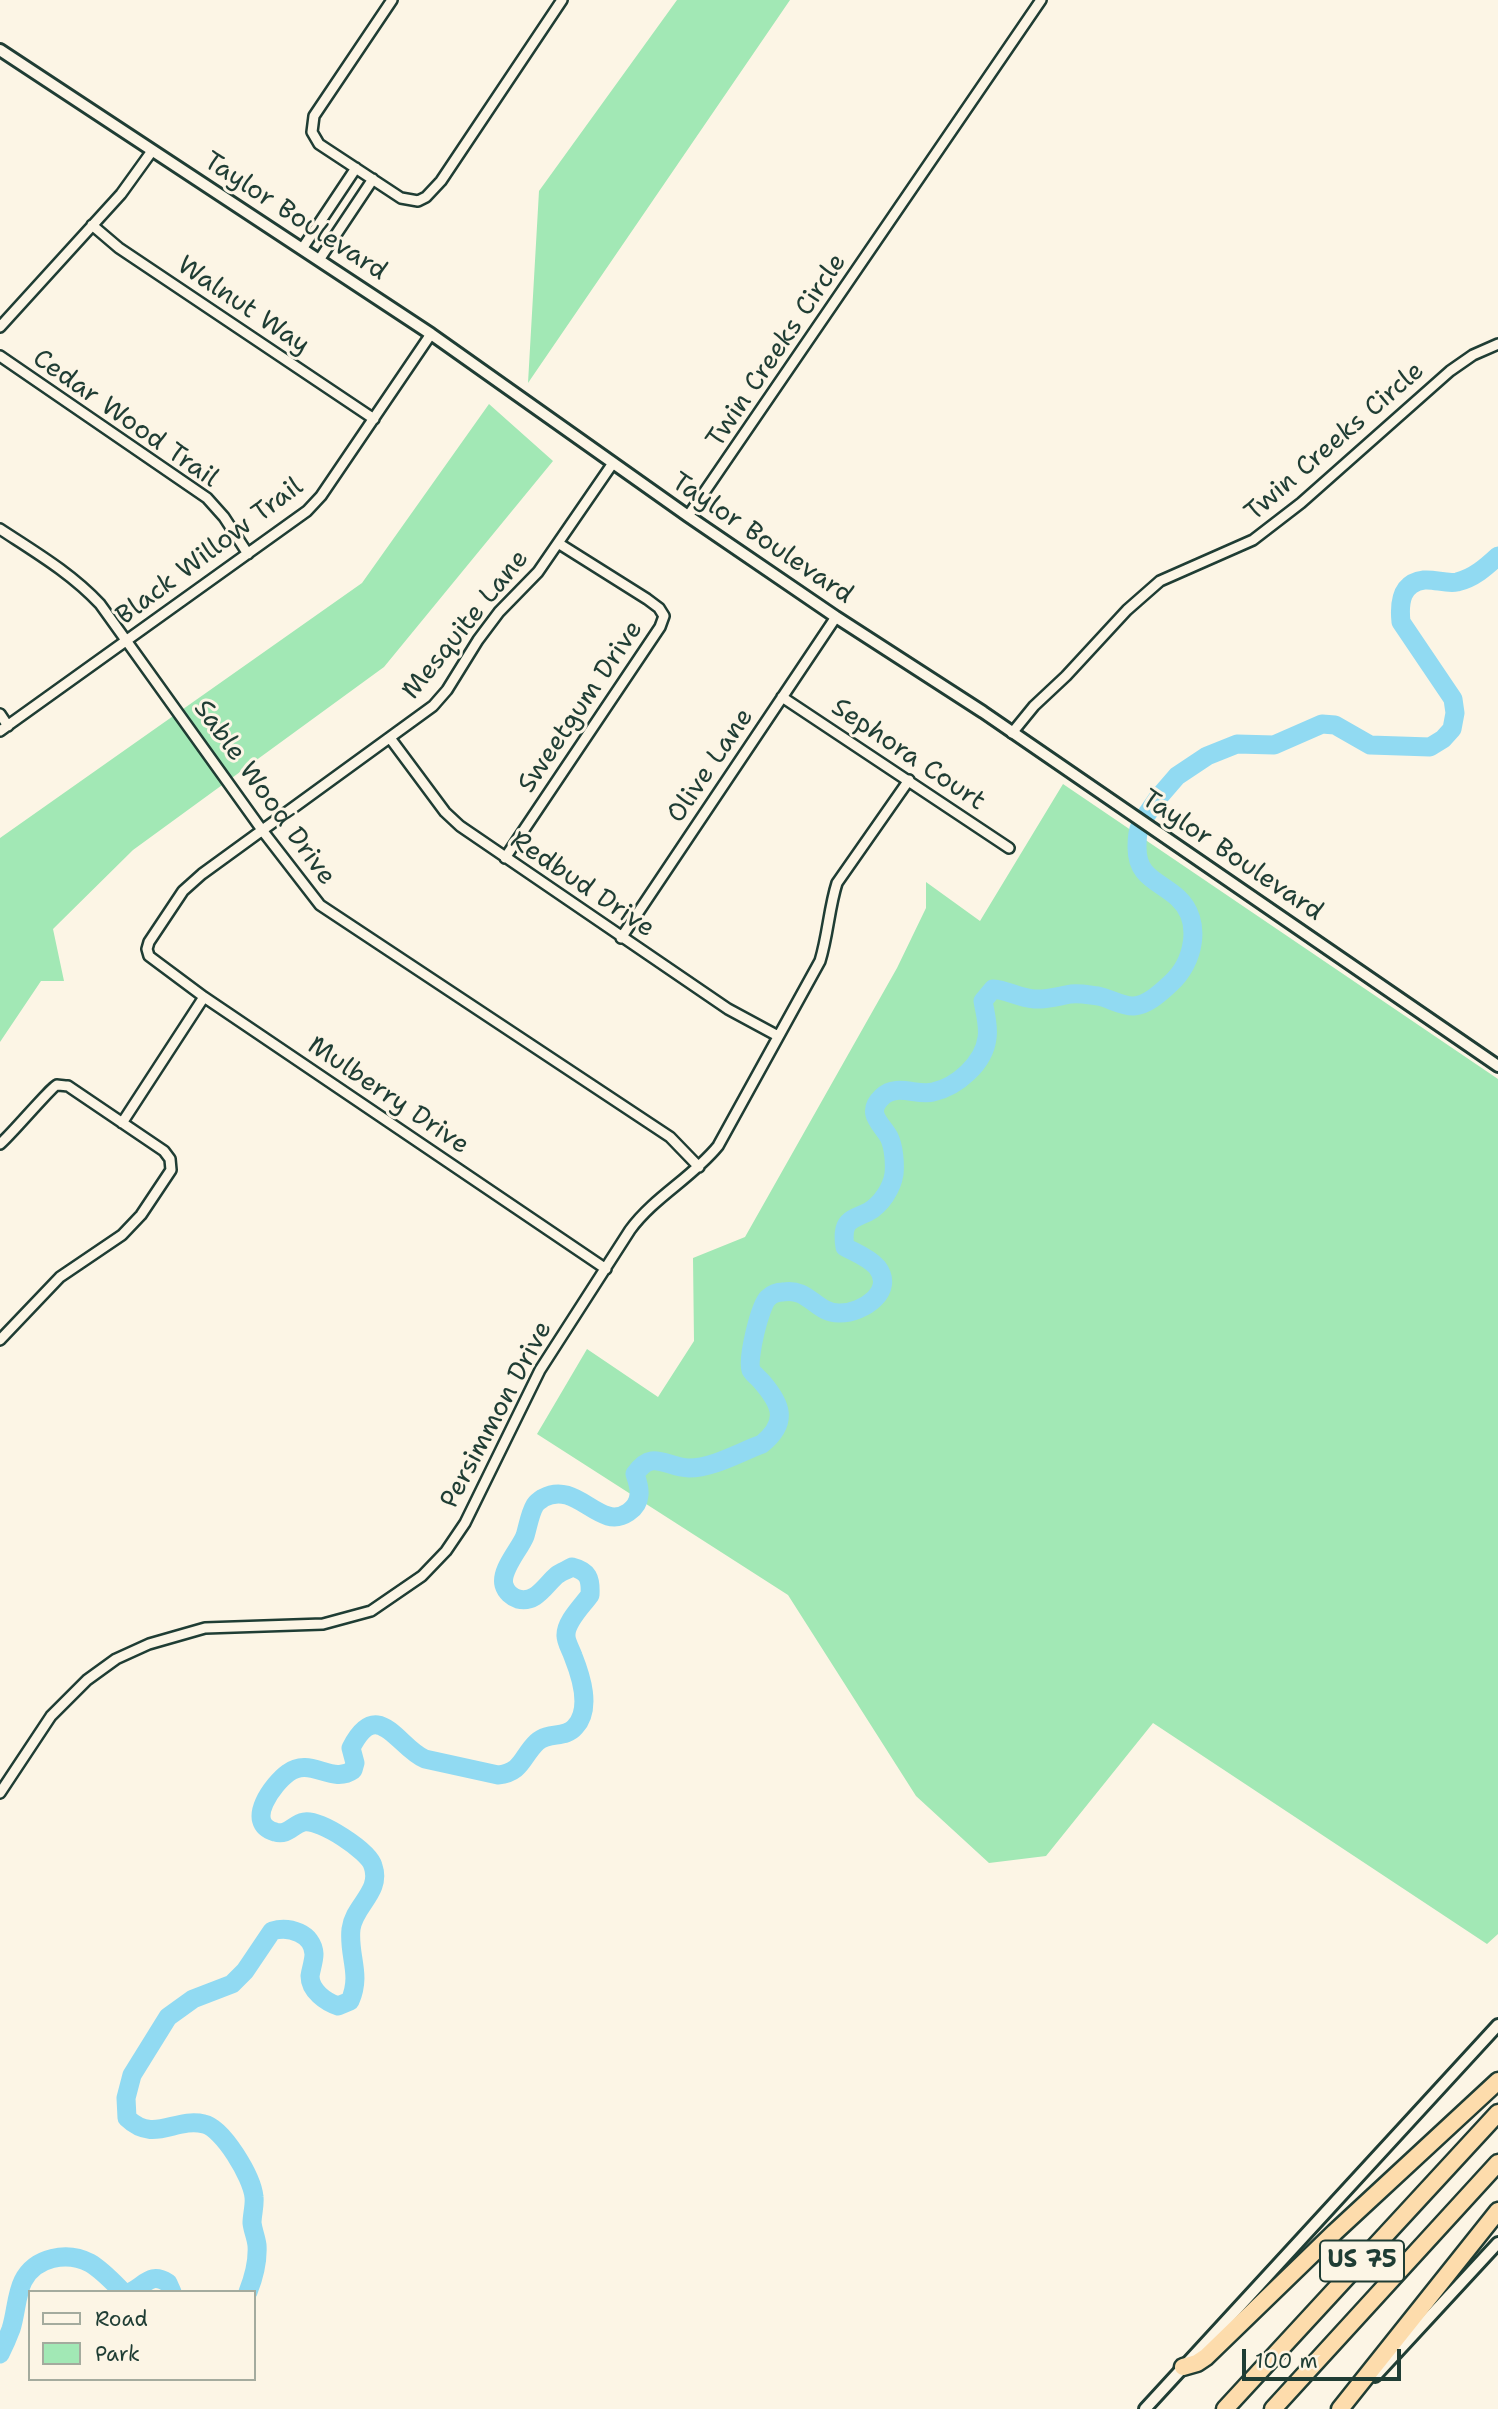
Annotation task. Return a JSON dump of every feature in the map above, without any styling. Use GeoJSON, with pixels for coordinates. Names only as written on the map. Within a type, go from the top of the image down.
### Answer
{"type":"FeatureCollection","features":[{"type":"Feature","properties":{"kind":"highway"},"geometry":{"type":"LineString","coordinates":[[1183,2368],[1206,2357],[1335,2232],[1498,2081]]}},
{"type":"Feature","properties":{"kind":"highway","name":"US 75"},"geometry":{"type":"LineString","coordinates":[[1225,2409],[1498,2113]]}},
{"type":"Feature","properties":{"kind":"highway","name":"US 75"},"geometry":{"type":"LineString","coordinates":[[1273,2409],[1498,2163]]}},
{"type":"Feature","properties":{"kind":"highway"},"geometry":{"type":"LineString","coordinates":[[1343,2409],[1498,2211]]}},
{"type":"Feature","properties":{"kind":"street"},"geometry":{"type":"LineString","coordinates":[[392,0],[314,116],[312,132],[319,144],[401,198],[418,201],[426,197],[441,181],[562,0]]}},
{"type":"Feature","properties":{"kind":"street","name":"Twin Creeks Circle"},"geometry":{"type":"LineString","coordinates":[[688,516],[1041,0]]}},
{"type":"Feature","properties":{"kind":"street","name":"Taylor Boulevard"},"geometry":{"type":"LineString","coordinates":[[0,50],[431,334],[688,516],[1012,733],[1498,1066]]}},
{"type":"Feature","properties":{"kind":"street"},"geometry":{"type":"LineString","coordinates":[[0,327],[121,194],[152,151]]}},
{"type":"Feature","properties":{"kind":"street"},"geometry":{"type":"LineString","coordinates":[[302,249],[356,168]]}},
{"type":"Feature","properties":{"kind":"street"},"geometry":{"type":"LineString","coordinates":[[318,260],[373,179]]}},
{"type":"Feature","properties":{"kind":"street","name":"Walnut Way"},"geometry":{"type":"LineString","coordinates":[[92,225],[119,248],[374,419]]}},
{"type":"Feature","properties":{"kind":"street","name":"Black Willow Trail"},"geometry":{"type":"LineString","coordinates":[[4,729],[307,512],[321,496],[431,334]]}},
{"type":"Feature","properties":{"kind":"street","name":"Twin Creeks Circle"},"geometry":{"type":"LineString","coordinates":[[1012,733],[1034,706],[1066,676],[1127,610],[1160,581],[1253,540],[1301,503],[1450,370],[1473,355],[1498,344]]}},
{"type":"Feature","properties":{"kind":"street","name":"Cedar Wood Trail"},"geometry":{"type":"LineString","coordinates":[[0,356],[206,498],[224,517],[248,554]]}},
{"type":"Feature","properties":{"kind":"street","name":"Mesquite Lane"},"geometry":{"type":"LineString","coordinates":[[149,956],[149,942],[183,891],[261,830],[433,706],[447,690],[499,612],[538,572],[613,463]]}},
{"type":"Feature","properties":{"kind":"street","name":"Sable Wood Drive"},"geometry":{"type":"LineString","coordinates":[[0,529],[82,585],[100,604],[261,830],[320,905],[670,1138],[699,1167]]}},
{"type":"Feature","properties":{"kind":"street","name":"Sweetgum Drive"},"geometry":{"type":"LineString","coordinates":[[505,858],[660,627],[664,616],[659,608],[647,599],[558,543]]}},
{"type":"Feature","properties":{"kind":"street","name":"Olive Lane"},"geometry":{"type":"LineString","coordinates":[[621,937],[836,617]]}},
{"type":"Feature","properties":{"kind":"street","name":"Sephora Court"},"geometry":{"type":"LineString","coordinates":[[782,697],[1009,848]]}},
{"type":"Feature","properties":{"kind":"street"},"geometry":{"type":"LineString","coordinates":[[0,714],[4,729]]}},
{"type":"Feature","properties":{"kind":"street","name":"Redbud Drive"},"geometry":{"type":"LineString","coordinates":[[390,738],[445,812],[505,858],[728,1009],[778,1036]]}},
{"type":"Feature","properties":{"kind":"street","name":"Persimmon Drive"},"geometry":{"type":"LineString","coordinates":[[0,1793],[51,1716],[87,1680],[116,1659],[149,1644],[205,1628],[323,1624],[371,1611],[422,1576],[446,1551],[465,1523],[540,1370],[567,1324],[641,1215],[699,1167],[718,1146],[820,961],[837,883],[909,780]]}},
{"type":"Feature","properties":{"kind":"street","name":"Mulberry Drive"},"geometry":{"type":"LineString","coordinates":[[149,956],[204,997],[606,1269]]}},
{"type":"Feature","properties":{"kind":"street"},"geometry":{"type":"LineString","coordinates":[[122,1123],[204,997]]}},
{"type":"Feature","properties":{"kind":"street"},"geometry":{"type":"LineString","coordinates":[[0,1144],[31,1114],[49,1090],[57,1085],[68,1086],[164,1151],[170,1160],[171,1170],[141,1215],[121,1235],[60,1277],[0,1340]]}},
{"type":"Feature","properties":{"kind":"street"},"geometry":{"type":"LineString","coordinates":[[1145,2409],[1498,2025]]}},
{"type":"Feature","properties":{"kind":"street"},"geometry":{"type":"LineString","coordinates":[[1343,2409],[1498,2243]]}},
{"type":"Feature","properties":{"kind":"green space"},"geometry":{"type":"Polygon","coordinates":[[[677,0],[790,0],[528,383],[539,191],[677,0]]]}},
{"type":"Feature","properties":{"kind":"green space"},"geometry":{"type":"Polygon","coordinates":[[[489,404],[553,461],[384,667],[133,850],[53,929],[64,981],[41,981],[0,1042],[0,838],[362,583],[489,404]]]}},
{"type":"Feature","properties":{"kind":"green space"},"geometry":{"type":"Polygon","coordinates":[[[1063,784],[1498,1079],[1498,1934],[1487,1944],[1153,1723],[1046,1856],[989,1863],[916,1796],[788,1595],[537,1434],[587,1349],[658,1397],[694,1341],[693,1258],[745,1237],[897,968],[926,908],[926,882],[980,921],[1063,784]]]}},
{"type":"Feature","properties":{"kind":"waterway"},"geometry":{"type":"LineString","coordinates":[[1147,814],[1177,776],[1207,756],[1237,744],[1274,745],[1322,724],[1335,725],[1370,745],[1430,747],[1443,739],[1452,729],[1455,713],[1453,699],[1401,622],[1401,601],[1406,590],[1416,582],[1463,580],[1479,572],[1498,556]]}},
{"type":"Feature","properties":{"kind":"waterway"},"geometry":{"type":"LineString","coordinates":[[249,2290],[257,2257],[252,2223],[254,2197],[248,2178],[228,2144],[212,2127],[204,2124],[193,2123],[156,2129],[137,2125],[127,2118],[126,2098],[132,2075],[168,2017],[193,1999],[232,1984],[245,1971],[272,1931],[286,1930],[305,1936],[313,1947],[310,1976],[316,1991],[324,1999],[338,2006],[350,2001],[355,1982],[351,1929],[353,1920],[374,1883],[373,1866],[354,1845],[311,1822],[304,1822],[280,1833],[266,1827],[261,1812],[269,1794],[282,1778],[296,1769],[304,1767],[337,1774],[353,1770],[355,1763],[351,1748],[361,1733],[370,1726],[379,1725],[388,1730],[425,1759],[498,1775],[506,1774],[517,1767],[537,1742],[567,1733],[575,1727],[580,1720],[584,1702],[579,1673],[566,1631],[590,1595],[587,1576],[572,1567],[557,1575],[535,1596],[524,1600],[511,1596],[504,1585],[505,1573],[525,1536],[535,1505],[543,1498],[561,1494],[608,1516],[624,1515],[638,1500],[635,1474],[648,1462],[660,1461],[681,1467],[698,1467],[762,1444],[771,1436],[779,1421],[777,1405],[769,1390],[752,1372],[750,1364],[758,1321],[768,1298],[777,1293],[800,1293],[825,1309],[840,1313],[867,1305],[880,1292],[882,1276],[877,1267],[845,1247],[844,1237],[848,1223],[877,1205],[893,1179],[892,1146],[875,1113],[877,1103],[882,1097],[900,1090],[933,1092],[951,1085],[968,1072],[985,1047],[987,1029],[983,1001],[993,989],[1034,999],[1084,994],[1134,1006],[1158,994],[1185,965],[1192,942],[1191,918],[1178,898],[1150,877],[1141,866],[1137,847],[1140,826]]}},
{"type":"Feature","properties":{"kind":"waterway"},"geometry":{"type":"LineString","coordinates":[[0,2354],[11,2329],[23,2281],[35,2266],[52,2258],[81,2259],[99,2269],[121,2290]]}},
{"type":"Feature","properties":{"kind":"waterway"},"geometry":{"type":"LineString","coordinates":[[134,2290],[153,2279],[168,2283],[171,2290]]}}]}
